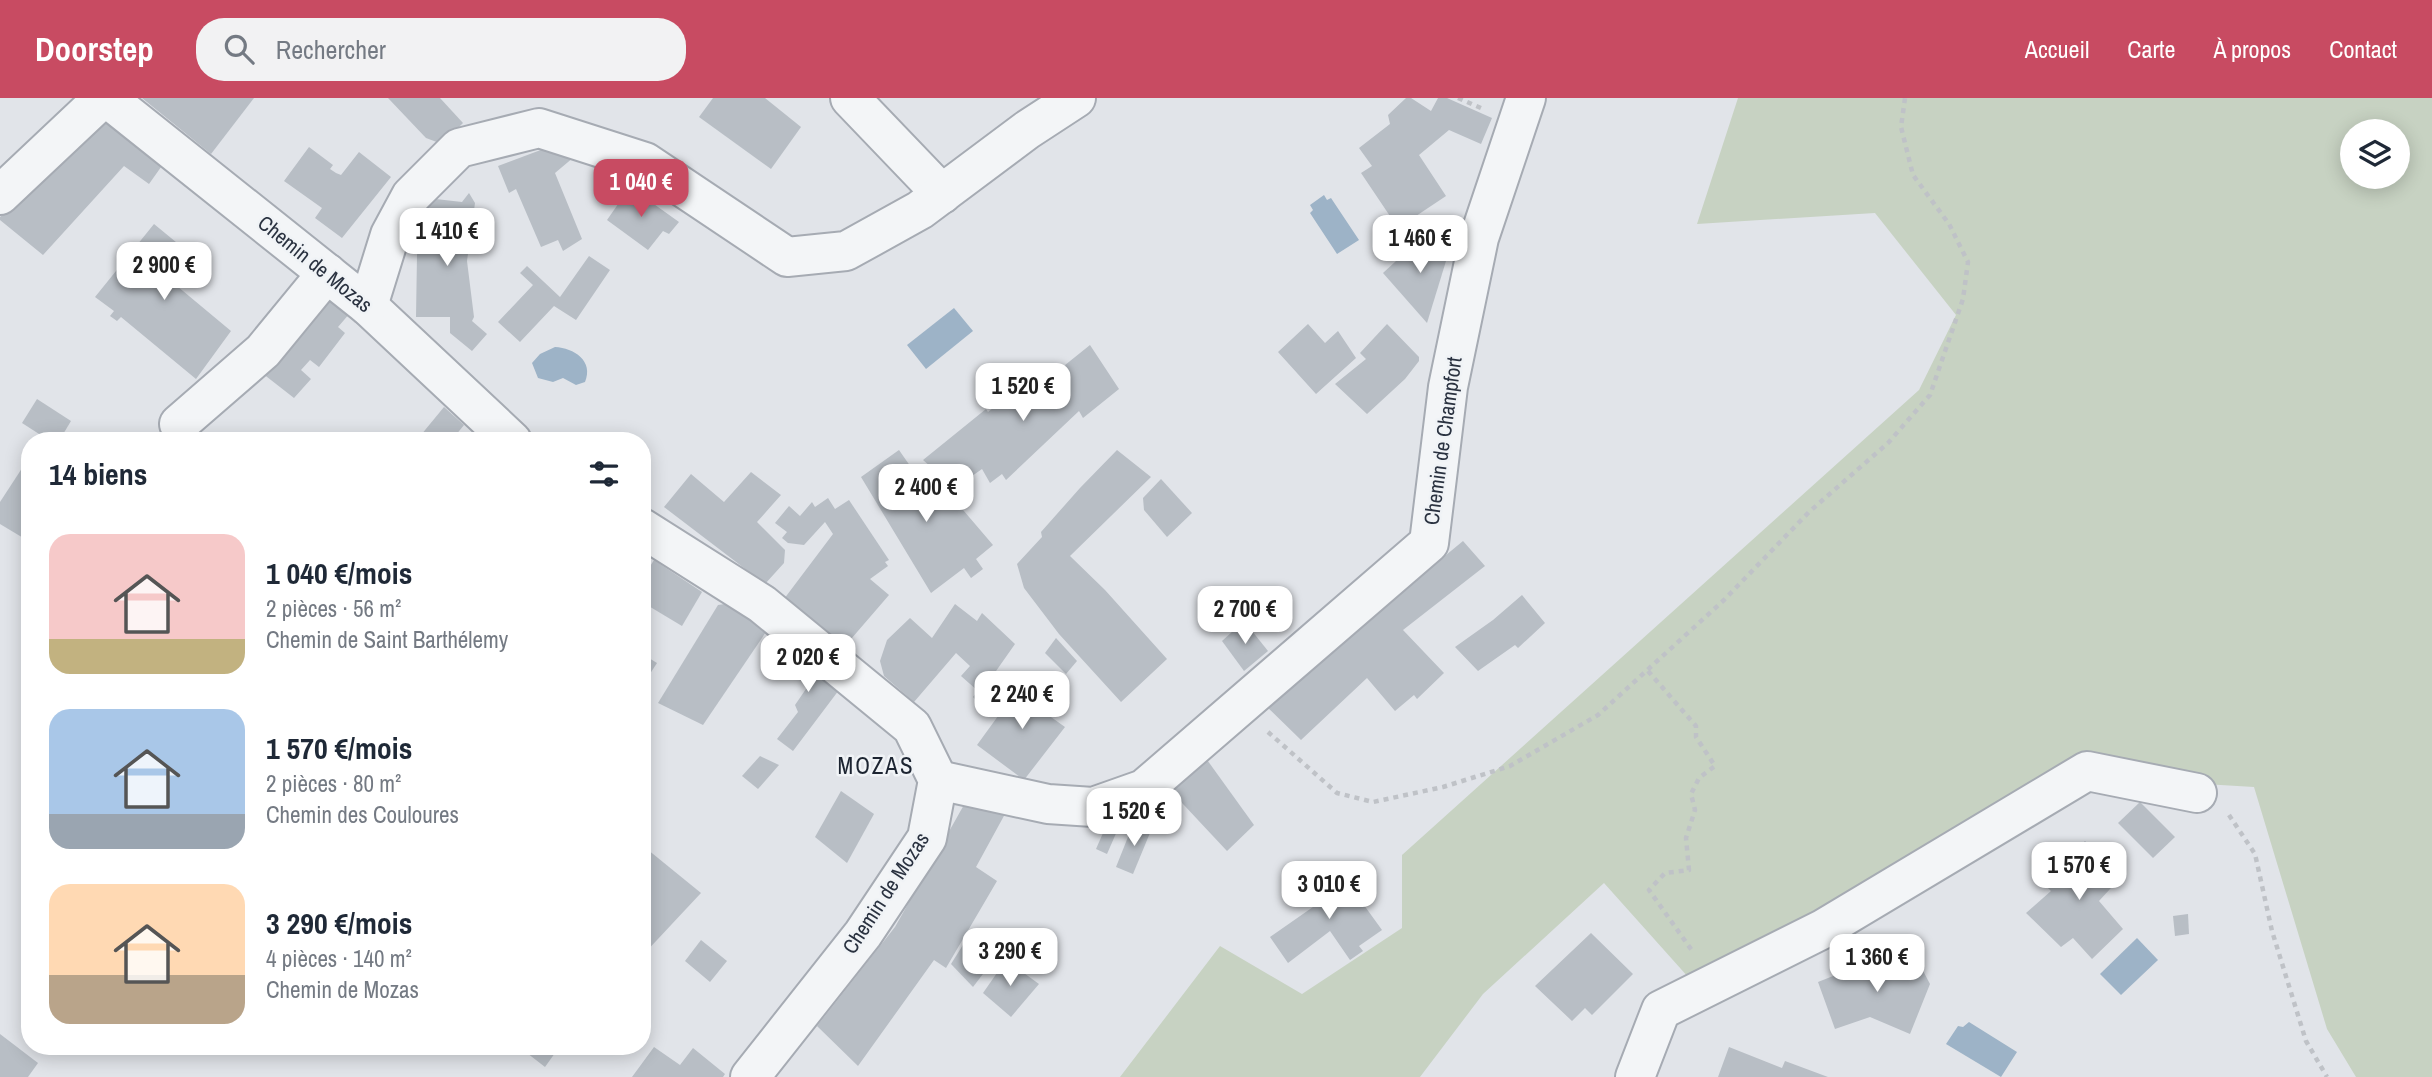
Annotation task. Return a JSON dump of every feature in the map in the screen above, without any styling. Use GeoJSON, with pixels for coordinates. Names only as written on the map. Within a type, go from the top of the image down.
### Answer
{"type":"FeatureCollection","features":[{"type":"Feature","properties":{"kind":"street"},"geometry":{"type":"LineString","coordinates":[[0,195],[105,98]]}},
{"type":"Feature","properties":{"kind":"street","name":"Chemin de Mozas"},"geometry":{"type":"LineString","coordinates":[[105,98],[368,306],[502,432]]}},
{"type":"Feature","properties":{"kind":"street"},"geometry":{"type":"LineString","coordinates":[[849,98],[942,194]]}},
{"type":"Feature","properties":{"kind":"street"},"geometry":{"type":"LineString","coordinates":[[368,306],[390,235],[411,196],[459,148],[539,128],[645,162],[787,257],[846,251],[920,210],[1027,130],[1076,98]]}},
{"type":"Feature","properties":{"kind":"street","name":"Chemin de Champfort"},"geometry":{"type":"LineString","coordinates":[[938,780],[1048,804],[1093,807],[1144,789],[1429,543],[1448,387],[1476,252],[1526,98]]}},
{"type":"Feature","properties":{"kind":"street"},"geometry":{"type":"LineString","coordinates":[[179,424],[263,351],[327,273]]}},
{"type":"Feature","properties":{"kind":"street"},"geometry":{"type":"LineString","coordinates":[[651,534],[762,604],[912,727],[938,780]]}},
{"type":"Feature","properties":{"kind":"street"},"geometry":{"type":"LineString","coordinates":[[1635,1077],[1661,1010],[1823,929],[2087,771],[2197,793]]}},
{"type":"Feature","properties":{"kind":"street","name":"Chemin de Mozas"},"geometry":{"type":"LineString","coordinates":[[750,1077],[863,934],[927,838],[938,780]]}},
{"type":"Feature","properties":{"kind":"path"},"geometry":{"type":"LineString","coordinates":[[1239,706],[1337,793],[1373,802],[1443,787],[1510,766],[1598,715],[1648,671],[1724,600],[1809,512],[1888,443],[1930,395],[1963,299],[1968,262],[1949,224],[1913,175],[1901,127],[1905,98]]}},
{"type":"Feature","properties":{"kind":"path"},"geometry":{"type":"LineString","coordinates":[[1648,671],[1696,726],[1696,737],[1715,766],[1699,778],[1691,794],[1695,810],[1686,838],[1689,870],[1665,873],[1648,890],[1717,983]]}},
{"type":"Feature","properties":{"kind":"path"},"geometry":{"type":"LineString","coordinates":[[2197,793],[2232,817],[2255,854],[2272,931],[2306,1041],[2327,1077]]}},
{"type":"Feature","properties":{"kind":"green space"},"geometry":{"type":"Polygon","coordinates":[[[1738,98],[2432,98],[2432,1077],[2356,1077],[2327,1029],[2254,787],[2087,777],[1706,997],[1604,883],[1483,994],[1420,1077],[1120,1077],[1220,946],[1302,994],[1402,928],[1402,855],[1919,390],[1956,315],[1875,213],[1697,224],[1738,98]]]}},
{"type":"Feature","properties":{"kind":"water"},"geometry":{"type":"Polygon","coordinates":[[[1324,195],[1327,200],[1331,198],[1359,240],[1337,254],[1310,213],[1313,210],[1310,205],[1324,195]]]}},
{"type":"Feature","properties":{"kind":"water"},"geometry":{"type":"Polygon","coordinates":[[[954,308],[973,331],[926,369],[907,345],[954,308]]]}},
{"type":"Feature","properties":{"kind":"water"},"geometry":{"type":"Polygon","coordinates":[[[555,347],[569,350],[580,357],[587,368],[585,382],[576,385],[563,378],[553,382],[538,378],[532,363],[540,354],[555,347]]]}},
{"type":"Feature","properties":{"kind":"water"},"geometry":{"type":"Polygon","coordinates":[[[2137,938],[2158,960],[2121,995],[2100,974],[2137,938]]]}},
{"type":"Feature","properties":{"kind":"water"},"geometry":{"type":"Polygon","coordinates":[[[1969,1022],[2017,1052],[2001,1077],[1946,1044],[1958,1026],[1963,1027],[1969,1022]]]}},
{"type":"Feature","properties":{"kind":"building"},"geometry":{"type":"Polygon","coordinates":[[[142,98],[254,98],[211,154],[142,98]]]}},
{"type":"Feature","properties":{"kind":"building"},"geometry":{"type":"Polygon","coordinates":[[[388,98],[440,98],[463,123],[442,144],[426,138],[388,98]]]}},
{"type":"Feature","properties":{"kind":"building"},"geometry":{"type":"Polygon","coordinates":[[[713,98],[765,98],[801,127],[771,169],[699,117],[713,98]]]}},
{"type":"Feature","properties":{"kind":"building"},"geometry":{"type":"Polygon","coordinates":[[[1406,98],[1411,98],[1431,111],[1438,98],[1447,98],[1492,118],[1481,144],[1449,130],[1419,155],[1446,196],[1398,228],[1361,173],[1372,166],[1359,148],[1390,124],[1388,115],[1406,98]]]}},
{"type":"Feature","properties":{"kind":"building"},"geometry":{"type":"Polygon","coordinates":[[[107,119],[166,160],[149,184],[124,166],[43,255],[0,220],[0,217],[107,119]]]}},
{"type":"Feature","properties":{"kind":"building"},"geometry":{"type":"Polygon","coordinates":[[[309,147],[333,165],[330,169],[341,175],[359,152],[391,177],[342,238],[315,218],[322,208],[284,181],[309,147]]]}},
{"type":"Feature","properties":{"kind":"building"},"geometry":{"type":"Polygon","coordinates":[[[546,148],[574,157],[555,173],[582,239],[563,251],[558,240],[541,247],[516,189],[509,193],[498,166],[546,148]]]}},
{"type":"Feature","properties":{"kind":"building"},"geometry":{"type":"Polygon","coordinates":[[[630,187],[679,222],[669,234],[663,231],[648,250],[607,220],[630,187]]]}},
{"type":"Feature","properties":{"kind":"building"},"geometry":{"type":"Polygon","coordinates":[[[469,193],[475,203],[467,261],[474,317],[472,321],[487,334],[472,351],[450,333],[450,317],[416,317],[417,255],[427,198],[462,202],[469,193]]]}},
{"type":"Feature","properties":{"kind":"building"},"geometry":{"type":"Polygon","coordinates":[[[154,224],[199,261],[177,286],[231,331],[196,379],[121,317],[117,321],[110,316],[114,311],[95,297],[154,224]]]}},
{"type":"Feature","properties":{"kind":"building"},"geometry":{"type":"Polygon","coordinates":[[[1421,238],[1450,248],[1427,323],[1383,273],[1421,238]]]}},
{"type":"Feature","properties":{"kind":"building"},"geometry":{"type":"Polygon","coordinates":[[[589,256],[610,270],[576,320],[554,306],[520,342],[498,322],[533,285],[520,273],[527,266],[560,297],[589,256]]]}},
{"type":"Feature","properties":{"kind":"building"},"geometry":{"type":"Polygon","coordinates":[[[329,295],[350,313],[338,327],[345,333],[319,367],[310,360],[301,370],[311,379],[294,398],[262,373],[329,295]]]}},
{"type":"Feature","properties":{"kind":"building"},"geometry":{"type":"Polygon","coordinates":[[[1308,324],[1325,343],[1338,331],[1356,358],[1316,394],[1278,352],[1308,324]]]}},
{"type":"Feature","properties":{"kind":"building"},"geometry":{"type":"Polygon","coordinates":[[[1387,324],[1419,357],[1419,361],[1405,379],[1367,414],[1335,384],[1366,359],[1360,353],[1387,324]]]}},
{"type":"Feature","properties":{"kind":"building"},"geometry":{"type":"Polygon","coordinates":[[[1090,345],[1119,389],[1083,418],[1079,411],[1006,480],[1002,474],[990,483],[982,469],[955,488],[923,460],[986,409],[988,412],[1011,393],[1019,402],[1090,345]]]}},
{"type":"Feature","properties":{"kind":"building"},"geometry":{"type":"Polygon","coordinates":[[[37,399],[71,421],[64,432],[36,432],[22,423],[37,399]]]}},
{"type":"Feature","properties":{"kind":"building"},"geometry":{"type":"Polygon","coordinates":[[[444,407],[464,425],[458,432],[423,432],[444,407]]]}},
{"type":"Feature","properties":{"kind":"building"},"geometry":{"type":"Polygon","coordinates":[[[899,450],[915,473],[928,505],[946,490],[993,545],[976,559],[983,569],[971,578],[964,568],[931,593],[861,477],[899,450]]]}},
{"type":"Feature","properties":{"kind":"building"},"geometry":{"type":"Polygon","coordinates":[[[1117,450],[1151,477],[1070,556],[1105,590],[1167,659],[1121,702],[1059,634],[1024,588],[1017,564],[1042,537],[1041,532],[1117,450]]]}},
{"type":"Feature","properties":{"kind":"building"},"geometry":{"type":"Polygon","coordinates":[[[21,470],[21,537],[0,524],[0,502],[21,470]]]}},
{"type":"Feature","properties":{"kind":"building"},"geometry":{"type":"Polygon","coordinates":[[[751,472],[781,495],[757,522],[785,550],[784,563],[765,584],[664,507],[691,474],[724,502],[751,472]]]}},
{"type":"Feature","properties":{"kind":"building"},"geometry":{"type":"Polygon","coordinates":[[[1161,479],[1192,513],[1167,537],[1144,510],[1143,498],[1161,479]]]}},
{"type":"Feature","properties":{"kind":"building"},"geometry":{"type":"Polygon","coordinates":[[[828,498],[835,509],[849,500],[889,560],[885,562],[888,566],[870,579],[889,595],[845,646],[784,599],[833,534],[825,522],[804,545],[788,543],[782,538],[787,532],[775,523],[789,506],[800,516],[812,502],[815,507],[828,498]]]}},
{"type":"Feature","properties":{"kind":"building"},"geometry":{"type":"Polygon","coordinates":[[[1463,541],[1485,566],[1403,630],[1444,673],[1417,699],[1414,695],[1395,711],[1367,678],[1301,740],[1265,705],[1463,541]]]}},
{"type":"Feature","properties":{"kind":"building"},"geometry":{"type":"Polygon","coordinates":[[[654,560],[702,592],[682,626],[651,607],[651,565],[654,560]]]}},
{"type":"Feature","properties":{"kind":"building"},"geometry":{"type":"Polygon","coordinates":[[[1522,595],[1545,623],[1518,648],[1515,645],[1478,671],[1455,647],[1522,595]]]}},
{"type":"Feature","properties":{"kind":"building"},"geometry":{"type":"Polygon","coordinates":[[[725,604],[758,619],[768,629],[703,725],[658,703],[718,605],[725,604]]]}},
{"type":"Feature","properties":{"kind":"building"},"geometry":{"type":"Polygon","coordinates":[[[955,604],[977,621],[982,613],[1015,644],[989,681],[991,684],[979,703],[973,697],[978,691],[961,676],[970,666],[956,653],[914,702],[884,676],[880,661],[887,640],[910,618],[932,638],[955,604]]]}},
{"type":"Feature","properties":{"kind":"building"},"geometry":{"type":"Polygon","coordinates":[[[1244,621],[1268,651],[1244,671],[1222,641],[1244,621]]]}},
{"type":"Feature","properties":{"kind":"building"},"geometry":{"type":"Polygon","coordinates":[[[1056,638],[1077,661],[1066,674],[1045,653],[1056,638]]]}},
{"type":"Feature","properties":{"kind":"building"},"geometry":{"type":"Polygon","coordinates":[[[788,643],[845,682],[793,751],[777,739],[798,712],[795,705],[808,686],[779,665],[787,654],[782,650],[788,643]]]}},
{"type":"Feature","properties":{"kind":"building"},"geometry":{"type":"Polygon","coordinates":[[[651,659],[657,663],[651,672],[651,659]]]}},
{"type":"Feature","properties":{"kind":"building"},"geometry":{"type":"Polygon","coordinates":[[[1027,676],[1046,688],[1034,705],[1065,727],[1024,780],[977,745],[1027,676]]]}},
{"type":"Feature","properties":{"kind":"building"},"geometry":{"type":"Polygon","coordinates":[[[760,756],[779,765],[758,789],[742,776],[760,756]]]}},
{"type":"Feature","properties":{"kind":"building"},"geometry":{"type":"Polygon","coordinates":[[[1205,757],[1254,825],[1227,851],[1168,788],[1205,757]]]}},
{"type":"Feature","properties":{"kind":"building"},"geometry":{"type":"Polygon","coordinates":[[[841,791],[874,814],[847,863],[815,837],[841,791]]]}},
{"type":"Feature","properties":{"kind":"building"},"geometry":{"type":"Polygon","coordinates":[[[969,796],[1005,814],[976,867],[997,881],[946,968],[934,960],[858,1066],[817,1026],[895,927],[969,796]]]}},
{"type":"Feature","properties":{"kind":"building"},"geometry":{"type":"Polygon","coordinates":[[[2140,802],[2175,837],[2153,858],[2118,823],[2140,802]]]}},
{"type":"Feature","properties":{"kind":"building"},"geometry":{"type":"Polygon","coordinates":[[[1110,817],[1121,822],[1107,854],[1096,849],[1110,817]]]}},
{"type":"Feature","properties":{"kind":"building"},"geometry":{"type":"Polygon","coordinates":[[[1134,822],[1152,828],[1133,874],[1116,867],[1134,822]]]}},
{"type":"Feature","properties":{"kind":"building"},"geometry":{"type":"Polygon","coordinates":[[[2085,841],[2121,877],[2099,901],[2123,929],[2092,959],[2073,938],[2061,947],[2026,913],[2051,891],[2042,882],[2085,841]]]}},
{"type":"Feature","properties":{"kind":"building"},"geometry":{"type":"Polygon","coordinates":[[[651,852],[701,893],[651,946],[651,852]]]}},
{"type":"Feature","properties":{"kind":"building"},"geometry":{"type":"Polygon","coordinates":[[[1340,872],[1382,930],[1359,946],[1363,951],[1350,960],[1330,931],[1288,963],[1270,937],[1313,907],[1306,896],[1340,872]]]}},
{"type":"Feature","properties":{"kind":"building"},"geometry":{"type":"Polygon","coordinates":[[[2188,914],[2189,934],[2175,936],[2173,916],[2188,914]]]}},
{"type":"Feature","properties":{"kind":"building"},"geometry":{"type":"Polygon","coordinates":[[[973,929],[999,953],[973,987],[951,964],[973,929]]]}},
{"type":"Feature","properties":{"kind":"building"},"geometry":{"type":"Polygon","coordinates":[[[1591,933],[1633,974],[1592,1015],[1585,1008],[1572,1021],[1535,986],[1591,933]]]}},
{"type":"Feature","properties":{"kind":"building"},"geometry":{"type":"Polygon","coordinates":[[[701,940],[727,961],[710,982],[685,961],[701,940]]]}},
{"type":"Feature","properties":{"kind":"building"},"geometry":{"type":"Polygon","coordinates":[[[1886,955],[1921,967],[1930,984],[1910,1034],[1870,1017],[1835,1029],[1818,982],[1886,955]]]}},
{"type":"Feature","properties":{"kind":"building"},"geometry":{"type":"Polygon","coordinates":[[[1006,960],[1039,984],[1011,1017],[983,993],[1006,960]]]}},
{"type":"Feature","properties":{"kind":"building"},"geometry":{"type":"Polygon","coordinates":[[[0,1034],[21,1050],[21,1055],[28,1055],[38,1063],[28,1077],[0,1077],[0,1034]]]}},
{"type":"Feature","properties":{"kind":"building"},"geometry":{"type":"Polygon","coordinates":[[[654,1047],[680,1065],[693,1048],[725,1074],[723,1077],[632,1077],[648,1055],[651,1055],[654,1047]]]}},
{"type":"Feature","properties":{"kind":"building"},"geometry":{"type":"Polygon","coordinates":[[[1729,1047],[1782,1068],[1785,1061],[1828,1077],[1718,1077],[1729,1047]]]}},
{"type":"Feature","properties":{"kind":"building"},"geometry":{"type":"Polygon","coordinates":[[[530,1055],[554,1055],[545,1067],[530,1055]]]}},
{"type":"Feature","properties":{"kind":"district","name":"MOZAS"},"geometry":{"type":"Point","coordinates":[876,766]}}]}
